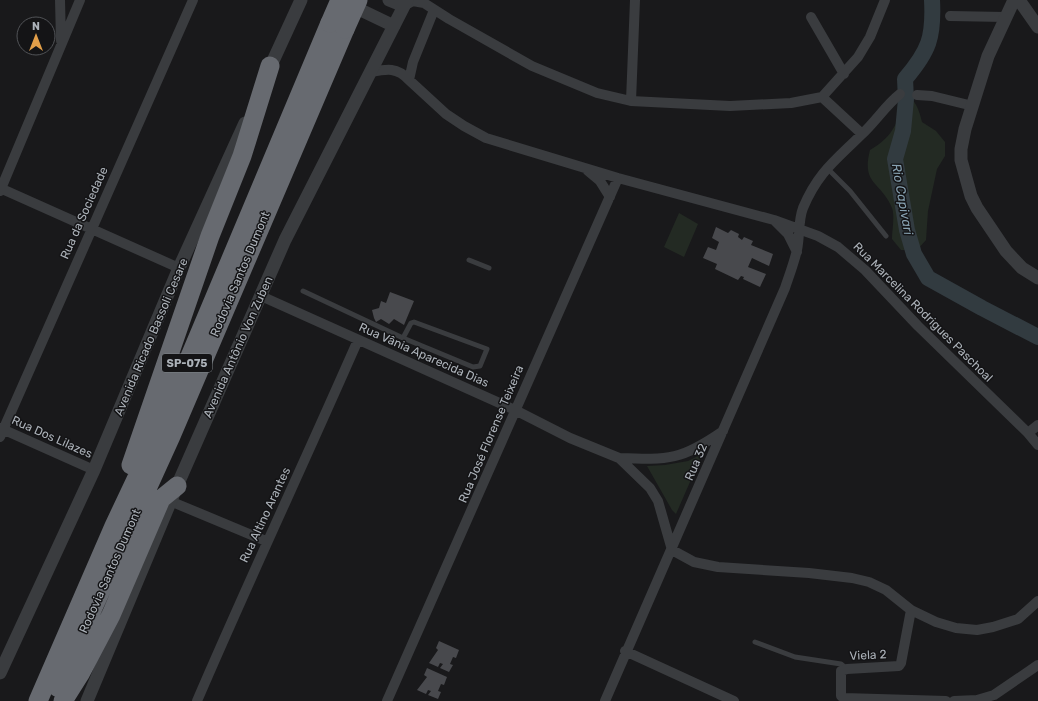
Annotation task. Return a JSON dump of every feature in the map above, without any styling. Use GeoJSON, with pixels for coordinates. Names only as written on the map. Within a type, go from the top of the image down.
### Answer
{"type":"FeatureCollection","features":[{"type":"Feature","properties":{"kind":"highway","name":"Rodovia Santos Dumont"},"geometry":{"type":"LineString","coordinates":[[51,701],[171,436],[337,26],[340,0]]}},
{"type":"Feature","properties":{"kind":"highway","name":"Rodovia Santos Dumont"},"geometry":{"type":"LineString","coordinates":[[38,701],[114,526],[157,435],[337,26],[358,0]]}},
{"type":"Feature","properties":{"kind":"highway"},"geometry":{"type":"LineString","coordinates":[[114,526],[115,503],[128,475],[210,236],[242,156],[270,66]]}},
{"type":"Feature","properties":{"kind":"highway"},"geometry":{"type":"LineString","coordinates":[[63,701],[80,674],[110,615],[161,499],[173,494]]}},
{"type":"Feature","properties":{"kind":"street"},"geometry":{"type":"LineString","coordinates":[[60,0],[62,45]]}},
{"type":"Feature","properties":{"kind":"street"},"geometry":{"type":"LineString","coordinates":[[80,0],[0,189],[179,268]]}},
{"type":"Feature","properties":{"kind":"street","name":"Rua da Sociedade"},"geometry":{"type":"LineString","coordinates":[[1,432],[193,0]]}},
{"type":"Feature","properties":{"kind":"street","name":"Avenida Ricado Bassoli Cesare"},"geometry":{"type":"LineString","coordinates":[[0,673],[94,470],[179,268],[301,0]]}},
{"type":"Feature","properties":{"kind":"street"},"geometry":{"type":"LineString","coordinates":[[340,0],[394,26]]}},
{"type":"Feature","properties":{"kind":"street"},"geometry":{"type":"LineString","coordinates":[[389,0],[406,3],[419,1],[532,66],[597,93],[631,101],[730,106],[790,103],[822,97],[858,57],[870,37],[886,0]]}},
{"type":"Feature","properties":{"kind":"street"},"geometry":{"type":"LineString","coordinates":[[409,80],[413,62],[434,10],[431,0]]}},
{"type":"Feature","properties":{"kind":"street"},"geometry":{"type":"LineString","coordinates":[[631,101],[635,0]]}},
{"type":"Feature","properties":{"kind":"street"},"geometry":{"type":"LineString","coordinates":[[1014,0],[988,56],[961,149],[964,173],[971,196],[977,208],[1006,251],[1022,268],[1038,278]]}},
{"type":"Feature","properties":{"kind":"street"},"geometry":{"type":"LineString","coordinates":[[1019,0],[1038,27]]}},
{"type":"Feature","properties":{"kind":"street","name":"Avenida Antônio Von Zuben"},"geometry":{"type":"LineString","coordinates":[[87,701],[173,494],[289,233],[406,3]]}},
{"type":"Feature","properties":{"kind":"street"},"geometry":{"type":"LineString","coordinates":[[950,16],[1005,17]]}},
{"type":"Feature","properties":{"kind":"street"},"geometry":{"type":"LineString","coordinates":[[811,17],[844,74]]}},
{"type":"Feature","properties":{"kind":"street","name":"Rua Marcelina Rodrigues Paschoal"},"geometry":{"type":"LineString","coordinates":[[371,72],[384,69],[402,73],[446,114],[486,138],[618,178],[774,220],[800,229],[838,247],[865,270],[918,326],[1028,433],[1038,445]]}},
{"type":"Feature","properties":{"kind":"street","name":"Rua 32"},"geometry":{"type":"LineString","coordinates":[[605,701],[625,651],[672,550],[785,288],[797,252],[800,219],[803,209],[818,180],[827,168],[900,94]]}},
{"type":"Feature","properties":{"kind":"street"},"geometry":{"type":"LineString","coordinates":[[918,95],[932,96],[973,106]]}},
{"type":"Feature","properties":{"kind":"street"},"geometry":{"type":"LineString","coordinates":[[822,97],[862,134]]}},
{"type":"Feature","properties":{"kind":"street","name":"Rua Marcelina Rodrigues Paschoal"},"geometry":{"type":"LineString","coordinates":[[583,168],[600,181],[610,197]]}},
{"type":"Feature","properties":{"kind":"street","name":"Rua José Florense Teixeira"},"geometry":{"type":"LineString","coordinates":[[387,701],[618,178]]}},
{"type":"Feature","properties":{"kind":"street"},"geometry":{"type":"LineString","coordinates":[[774,220],[788,234],[797,252]]}},
{"type":"Feature","properties":{"kind":"street","name":"Rua Vânia Aparecida Dias"},"geometry":{"type":"LineString","coordinates":[[261,296],[515,410],[570,438],[619,458],[665,459],[684,454],[699,447],[724,430]]}},
{"type":"Feature","properties":{"kind":"street","name":"Rua Altino Arantes"},"geometry":{"type":"LineString","coordinates":[[197,701],[266,541],[358,340]]}},
{"type":"Feature","properties":{"kind":"street"},"geometry":{"type":"LineString","coordinates":[[1028,433],[1038,425]]}},
{"type":"Feature","properties":{"kind":"street","name":"Rua Dos Lilazes"},"geometry":{"type":"LineString","coordinates":[[1,432],[94,470]]}},
{"type":"Feature","properties":{"kind":"street","name":"Rua Vânia Aparecida Dias"},"geometry":{"type":"LineString","coordinates":[[619,458],[650,488],[658,501],[672,550]]}},
{"type":"Feature","properties":{"kind":"street"},"geometry":{"type":"LineString","coordinates":[[173,494],[266,541]]}},
{"type":"Feature","properties":{"kind":"street"},"geometry":{"type":"LineString","coordinates":[[672,550],[694,562],[718,567],[810,573],[852,578],[869,582],[886,590],[911,610],[936,622],[956,628],[977,630],[993,628],[1018,619],[1038,601]]}},
{"type":"Feature","properties":{"kind":"street","name":"Viela 2"},"geometry":{"type":"LineString","coordinates":[[911,610],[901,663],[899,666],[847,669],[841,671],[840,688],[843,698],[946,701]]}},
{"type":"Feature","properties":{"kind":"street"},"geometry":{"type":"LineString","coordinates":[[625,651],[734,701]]}},
{"type":"Feature","properties":{"kind":"street"},"geometry":{"type":"LineString","coordinates":[[954,701],[977,700],[994,695],[1038,665]]}},
{"type":"Feature","properties":{"kind":"lane"},"geometry":{"type":"LineString","coordinates":[[827,168],[850,191],[886,236]]}},
{"type":"Feature","properties":{"kind":"lane"},"geometry":{"type":"LineString","coordinates":[[469,260],[489,268]]}},
{"type":"Feature","properties":{"kind":"lane"},"geometry":{"type":"LineString","coordinates":[[303,291],[403,338],[477,367],[480,366],[487,349],[419,323],[411,323],[403,338]]}},
{"type":"Feature","properties":{"kind":"lane"},"geometry":{"type":"LineString","coordinates":[[755,642],[795,657],[841,664],[847,669]]}},
{"type":"Feature","properties":{"kind":"shaded area"},"geometry":{"type":"Polygon","coordinates":[[[904,94],[914,102],[922,122],[936,131],[945,142],[945,156],[937,169],[928,211],[926,240],[917,250],[901,250],[892,239],[892,208],[888,199],[870,177],[868,170],[870,150],[890,134],[898,120],[904,94]]]}},
{"type":"Feature","properties":{"kind":"shaded area"},"geometry":{"type":"Polygon","coordinates":[[[679,213],[698,224],[684,257],[664,247],[679,213]]]}},
{"type":"Feature","properties":{"kind":"shaded area"},"geometry":{"type":"Polygon","coordinates":[[[700,455],[700,459],[676,514],[672,510],[647,466],[688,461],[700,455]]]}},
{"type":"Feature","properties":{"kind":"building"},"geometry":{"type":"Polygon","coordinates":[[[716,227],[728,233],[731,230],[739,234],[738,237],[742,240],[744,237],[753,241],[751,245],[773,254],[769,266],[752,258],[748,267],[766,274],[760,287],[743,279],[744,277],[741,276],[738,280],[715,269],[717,264],[703,258],[708,247],[716,250],[719,242],[712,238],[716,227]]]}},
{"type":"Feature","properties":{"kind":"building"},"geometry":{"type":"Polygon","coordinates":[[[390,292],[414,301],[404,325],[394,319],[389,324],[381,319],[376,322],[374,318],[372,310],[379,308],[381,301],[386,303],[390,292]]]}},
{"type":"Feature","properties":{"kind":"building"},"geometry":{"type":"Polygon","coordinates":[[[439,641],[459,650],[456,658],[453,657],[450,664],[453,665],[449,672],[440,668],[443,664],[440,663],[438,667],[429,663],[438,650],[436,648],[439,641]]]}},
{"type":"Feature","properties":{"kind":"building"},"geometry":{"type":"Polygon","coordinates":[[[427,668],[447,677],[444,685],[441,684],[438,691],[441,692],[438,699],[428,695],[431,691],[428,690],[426,694],[417,690],[427,677],[424,675],[427,668]]]}},
{"type":"Feature","properties":{"kind":"waterway","name":"Rio Capivari"},"geometry":{"type":"LineString","coordinates":[[932,0],[932,24],[928,43],[920,60],[905,79],[906,99],[903,131],[895,159],[907,230],[914,254],[928,278],[1038,337]]}}]}
